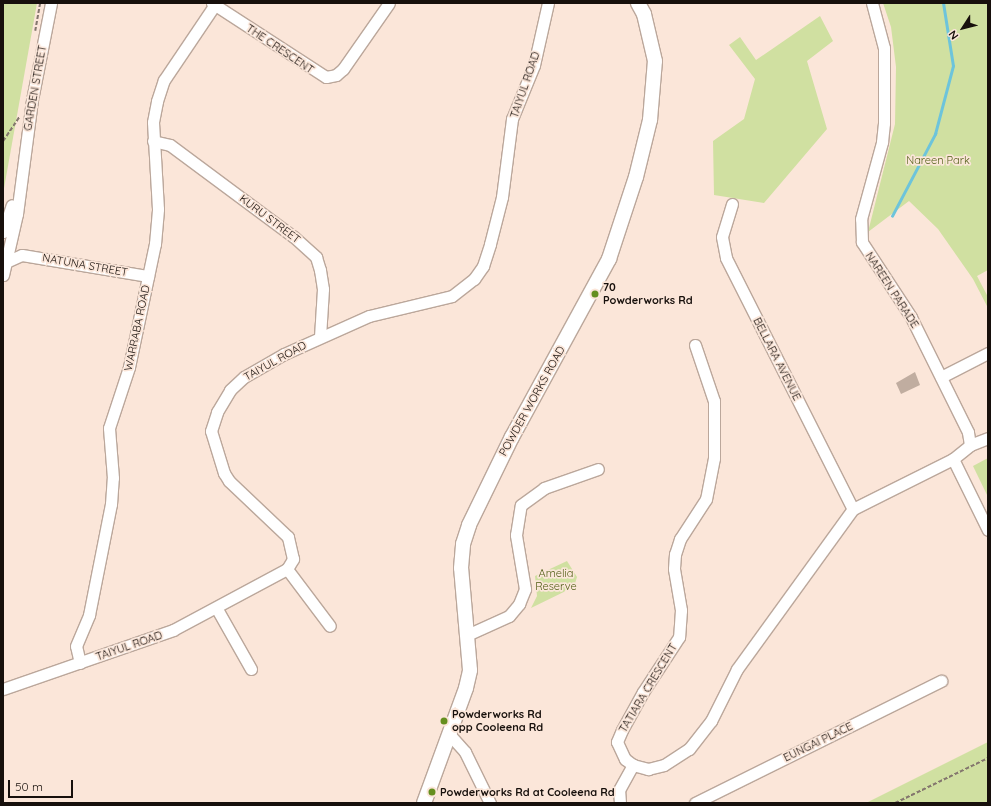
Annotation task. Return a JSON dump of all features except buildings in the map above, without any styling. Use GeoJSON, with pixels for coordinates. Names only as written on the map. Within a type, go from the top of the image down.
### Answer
{"type":"FeatureCollection","features":[{"type":"Feature","properties":{"kind":"main road","name":"POWDER WORKS ROAD"},"geometry":{"type":"LineString","coordinates":[[424,803],[466,688],[470,670],[461,568],[463,544],[469,525],[512,437],[609,259],[636,177],[650,120],[655,61],[644,14],[638,3]]}},
{"type":"Feature","properties":{"kind":"street","name":"GARDEN STREET"},"geometry":{"type":"LineString","coordinates":[[3,275],[6,262],[6,236],[17,214],[21,174],[51,3]]}},
{"type":"Feature","properties":{"kind":"street","name":"THE CRESCENT"},"geometry":{"type":"LineString","coordinates":[[215,4],[326,77],[336,75],[343,69],[389,3]]}},
{"type":"Feature","properties":{"kind":"street","name":"TAIYUL ROAD"},"geometry":{"type":"LineString","coordinates":[[3,689],[173,630],[217,609],[287,569],[292,559],[288,537],[229,481],[220,462],[211,431],[217,412],[230,390],[244,377],[320,337],[369,316],[452,296],[474,279],[482,266],[490,244],[502,197],[512,119],[534,64],[548,3]]}},
{"type":"Feature","properties":{"kind":"street","name":"NAREEN PARADE"},"geometry":{"type":"LineString","coordinates":[[872,3],[884,48],[883,128],[861,219],[861,235],[868,254],[911,317],[968,432],[970,445]]}},
{"type":"Feature","properties":{"kind":"street","name":"WARRABA ROAD"},"geometry":{"type":"LineString","coordinates":[[80,663],[76,646],[89,616],[111,504],[113,478],[110,428],[129,367],[148,276],[158,209],[154,141],[157,101],[164,80],[215,4]]}},
{"type":"Feature","properties":{"kind":"street","name":"KURU STREET"},"geometry":{"type":"LineString","coordinates":[[154,141],[170,145],[294,237],[316,258],[323,289],[320,337]]}},
{"type":"Feature","properties":{"kind":"street","name":"BELLARA AVENUE"},"geometry":{"type":"LineString","coordinates":[[732,204],[722,237],[726,258],[853,509]]}},
{"type":"Feature","properties":{"kind":"street"},"geometry":{"type":"LineString","coordinates":[[6,236],[22,255],[6,262]]}},
{"type":"Feature","properties":{"kind":"street","name":"NATUNA STREET"},"geometry":{"type":"LineString","coordinates":[[22,255],[148,276]]}},
{"type":"Feature","properties":{"kind":"street","name":"TATIARA CRESCENT"},"geometry":{"type":"LineString","coordinates":[[633,765],[625,759],[618,742],[622,730],[643,692],[679,637],[682,610],[674,569],[675,554],[680,539],[706,499],[714,458],[714,401],[695,345]]}},
{"type":"Feature","properties":{"kind":"street"},"geometry":{"type":"LineString","coordinates":[[941,377],[988,353]]}},
{"type":"Feature","properties":{"kind":"street"},"geometry":{"type":"LineString","coordinates":[[620,803],[619,790],[633,765],[648,768],[664,765],[688,749],[711,721],[737,669],[853,509],[954,459],[970,445],[988,438]]}},
{"type":"Feature","properties":{"kind":"street"},"geometry":{"type":"LineString","coordinates":[[954,459],[988,530]]}},
{"type":"Feature","properties":{"kind":"street"},"geometry":{"type":"LineString","coordinates":[[467,635],[510,616],[519,604],[525,589],[516,535],[521,505],[544,488],[598,469]]}},
{"type":"Feature","properties":{"kind":"street"},"geometry":{"type":"LineString","coordinates":[[287,569],[330,626]]}},
{"type":"Feature","properties":{"kind":"street"},"geometry":{"type":"LineString","coordinates":[[217,609],[251,669]]}},
{"type":"Feature","properties":{"kind":"street","name":"EUNGAI PLACE"},"geometry":{"type":"LineString","coordinates":[[695,803],[941,681]]}},
{"type":"Feature","properties":{"kind":"street"},"geometry":{"type":"LineString","coordinates":[[449,734],[465,752],[490,803]]}},
{"type":"Feature","properties":{"kind":"path"},"geometry":{"type":"LineString","coordinates":[[34,34],[40,3]]}},
{"type":"Feature","properties":{"kind":"path"},"geometry":{"type":"LineString","coordinates":[[3,141],[19,118],[21,110]]}},
{"type":"Feature","properties":{"kind":"path"},"geometry":{"type":"LineString","coordinates":[[895,803],[988,758]]}},
{"type":"Feature","properties":{"kind":"green space"},"geometry":{"type":"Polygon","coordinates":[[[3,3],[37,3],[3,194],[3,3]]]}},
{"type":"Feature","properties":{"kind":"green space","name":"Nareen Park"},"geometry":{"type":"Polygon","coordinates":[[[883,3],[988,3],[988,270],[977,276],[988,297],[988,308],[973,279],[938,229],[909,201],[868,232],[895,124],[896,67],[891,27],[883,3]]]}},
{"type":"Feature","properties":{"kind":"green space"},"geometry":{"type":"Polygon","coordinates":[[[820,16],[833,41],[807,61],[827,129],[764,203],[714,195],[713,141],[744,119],[755,79],[729,45],[740,37],[756,60],[820,16]]]}},
{"type":"Feature","properties":{"kind":"green space"},"geometry":{"type":"Polygon","coordinates":[[[988,458],[988,497],[973,466],[988,458]]]}},
{"type":"Feature","properties":{"kind":"green space","name":"Amelia Reserve"},"geometry":{"type":"Polygon","coordinates":[[[567,561],[577,577],[574,587],[531,608],[537,596],[535,576],[567,561]]]}},
{"type":"Feature","properties":{"kind":"green space"},"geometry":{"type":"Polygon","coordinates":[[[988,742],[988,803],[866,803],[988,742]]]}},
{"type":"Feature","properties":{"kind":"waterway"},"geometry":{"type":"LineString","coordinates":[[892,216],[935,134],[953,66],[943,3]]}},
{"type":"Feature","properties":{"kind":"place","name":"70 Powderworks Rd"},"geometry":{"type":"Point","coordinates":[595,294]}},
{"type":"Feature","properties":{"kind":"place","name":"Powderworks Rd opp Cooleena Rd"},"geometry":{"type":"Point","coordinates":[444,721]}},
{"type":"Feature","properties":{"kind":"place","name":"Powderworks Rd at Cooleena Rd"},"geometry":{"type":"Point","coordinates":[432,792]}}]}
